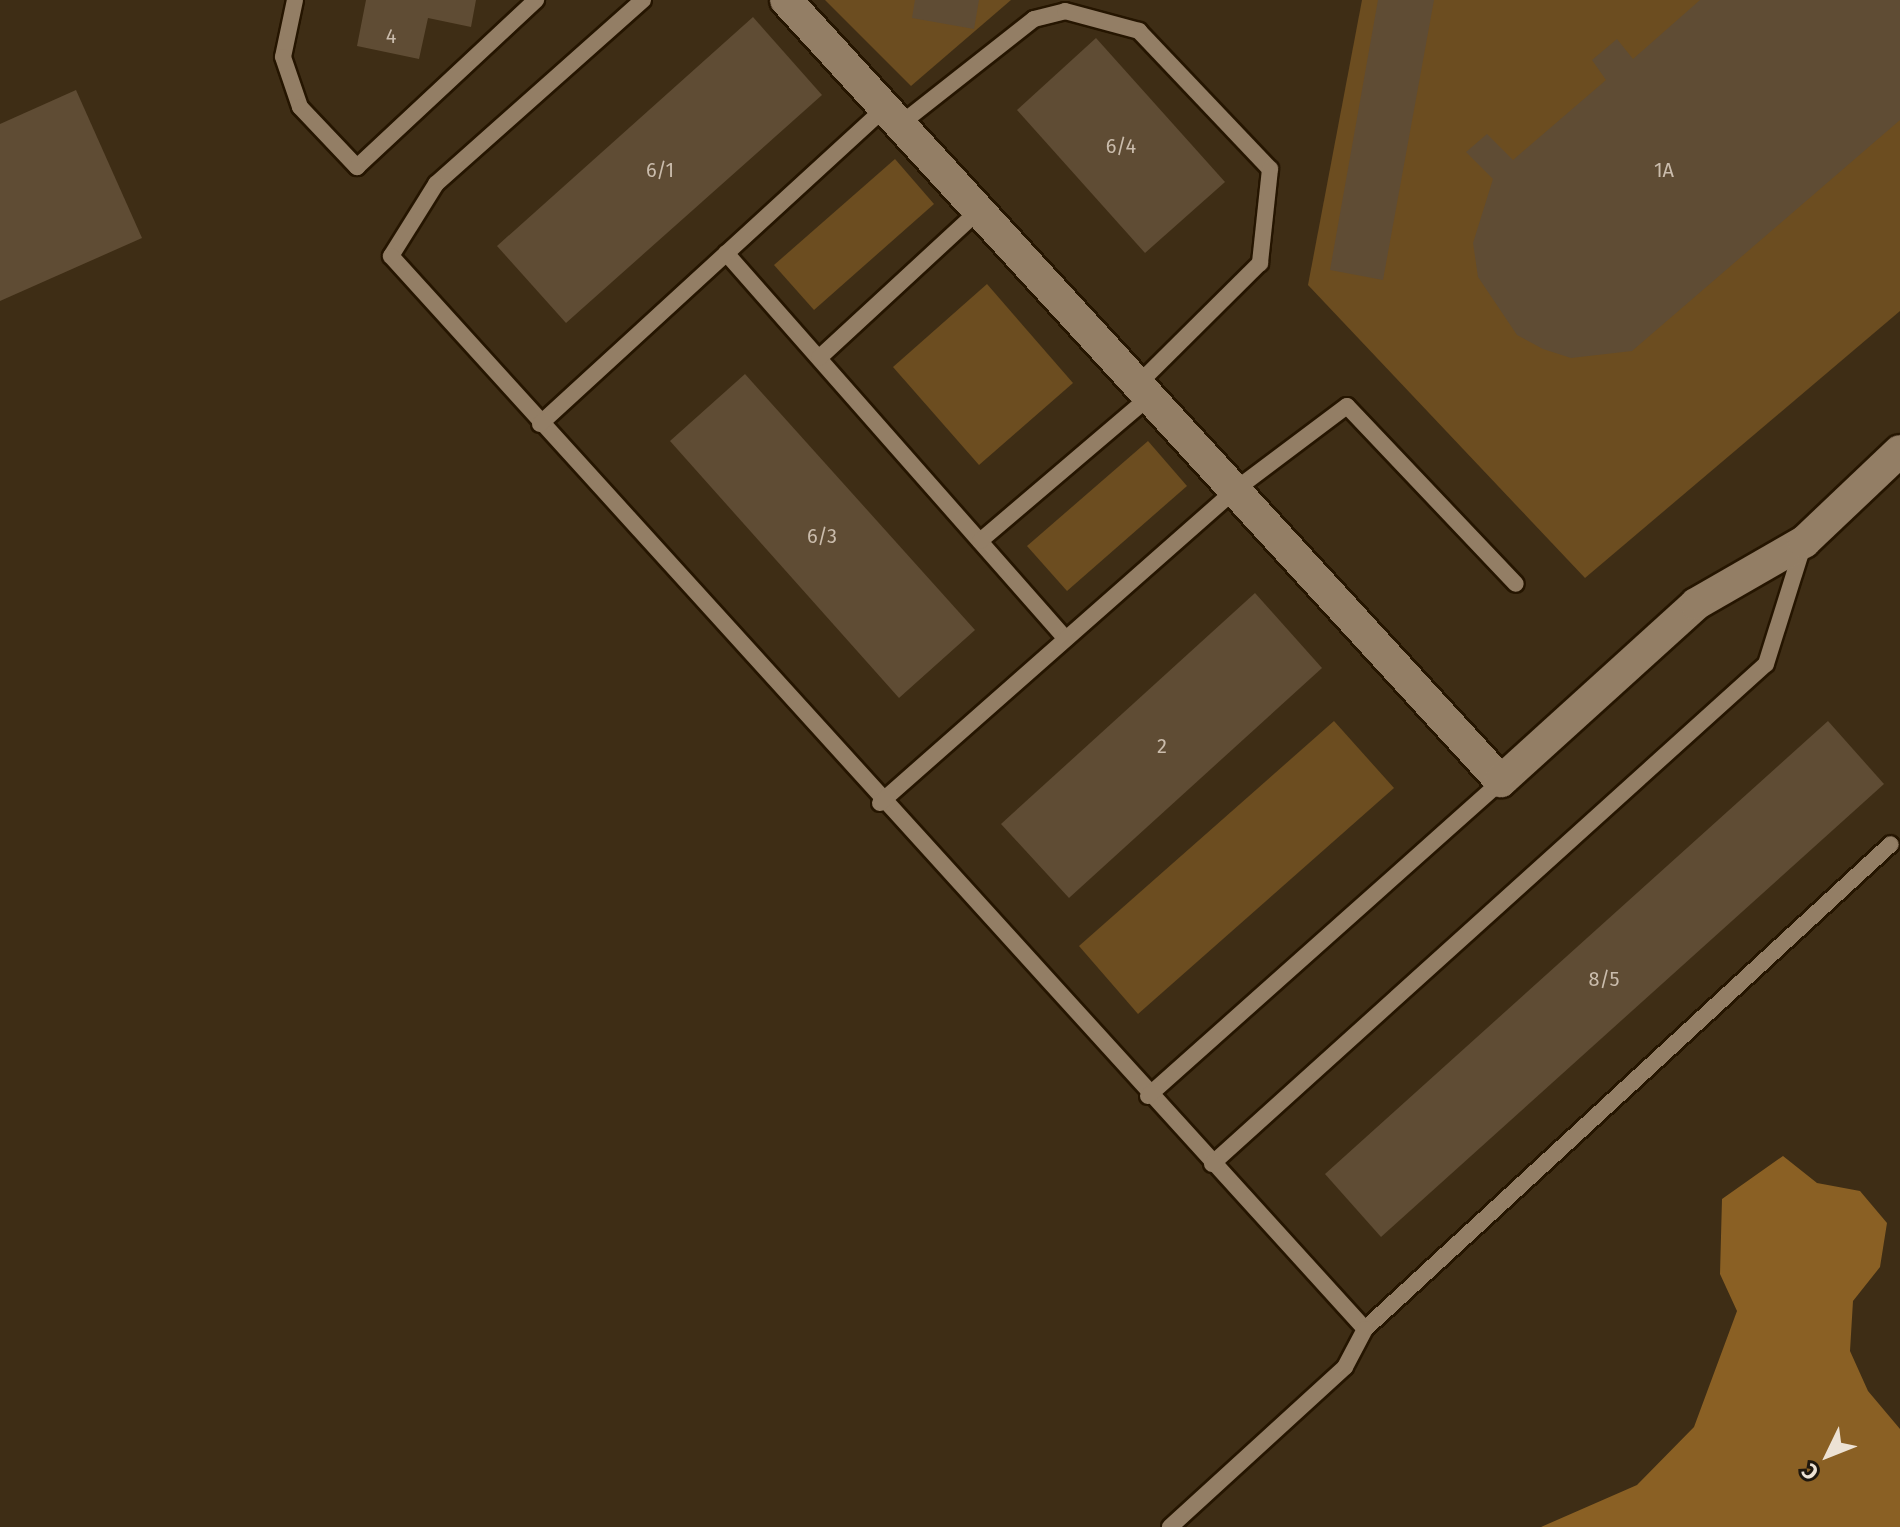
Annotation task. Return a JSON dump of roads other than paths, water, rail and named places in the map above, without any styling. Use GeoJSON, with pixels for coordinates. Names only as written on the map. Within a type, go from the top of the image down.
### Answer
{"type":"FeatureCollection","features":[{"type":"Feature","properties":{"kind":"street"},"geometry":{"type":"LineString","coordinates":[[786,0],[1501,781],[1696,604],[1804,542],[1900,451]]}},
{"type":"Feature","properties":{"kind":"lane"},"geometry":{"type":"LineString","coordinates":[[295,0],[283,57],[300,107],[357,167],[536,0]]}},
{"type":"Feature","properties":{"kind":"lane"},"geometry":{"type":"LineString","coordinates":[[643,0],[436,184],[391,256],[880,803],[1365,1329]]}},
{"type":"Feature","properties":{"kind":"lane"},"geometry":{"type":"LineString","coordinates":[[540,424],[726,253],[891,118],[1034,19],[1065,11],[1139,31],[1270,169],[1260,263],[1143,391],[980,541]]}},
{"type":"Feature","properties":{"kind":"lane"},"geometry":{"type":"LineString","coordinates":[[819,358],[977,212]]}},
{"type":"Feature","properties":{"kind":"lane"},"geometry":{"type":"LineString","coordinates":[[726,253],[1066,639]]}},
{"type":"Feature","properties":{"kind":"lane"},"geometry":{"type":"LineString","coordinates":[[880,803],[1235,490],[1347,406],[1516,584]]}},
{"type":"Feature","properties":{"kind":"lane"},"geometry":{"type":"LineString","coordinates":[[1212,1164],[1766,664],[1804,542]]}},
{"type":"Feature","properties":{"kind":"lane"},"geometry":{"type":"LineString","coordinates":[[1148,1096],[1501,781]]}},
{"type":"Feature","properties":{"kind":"lane"},"geometry":{"type":"LineString","coordinates":[[1170,1527],[1345,1367],[1365,1329],[1891,844]]}}]}
